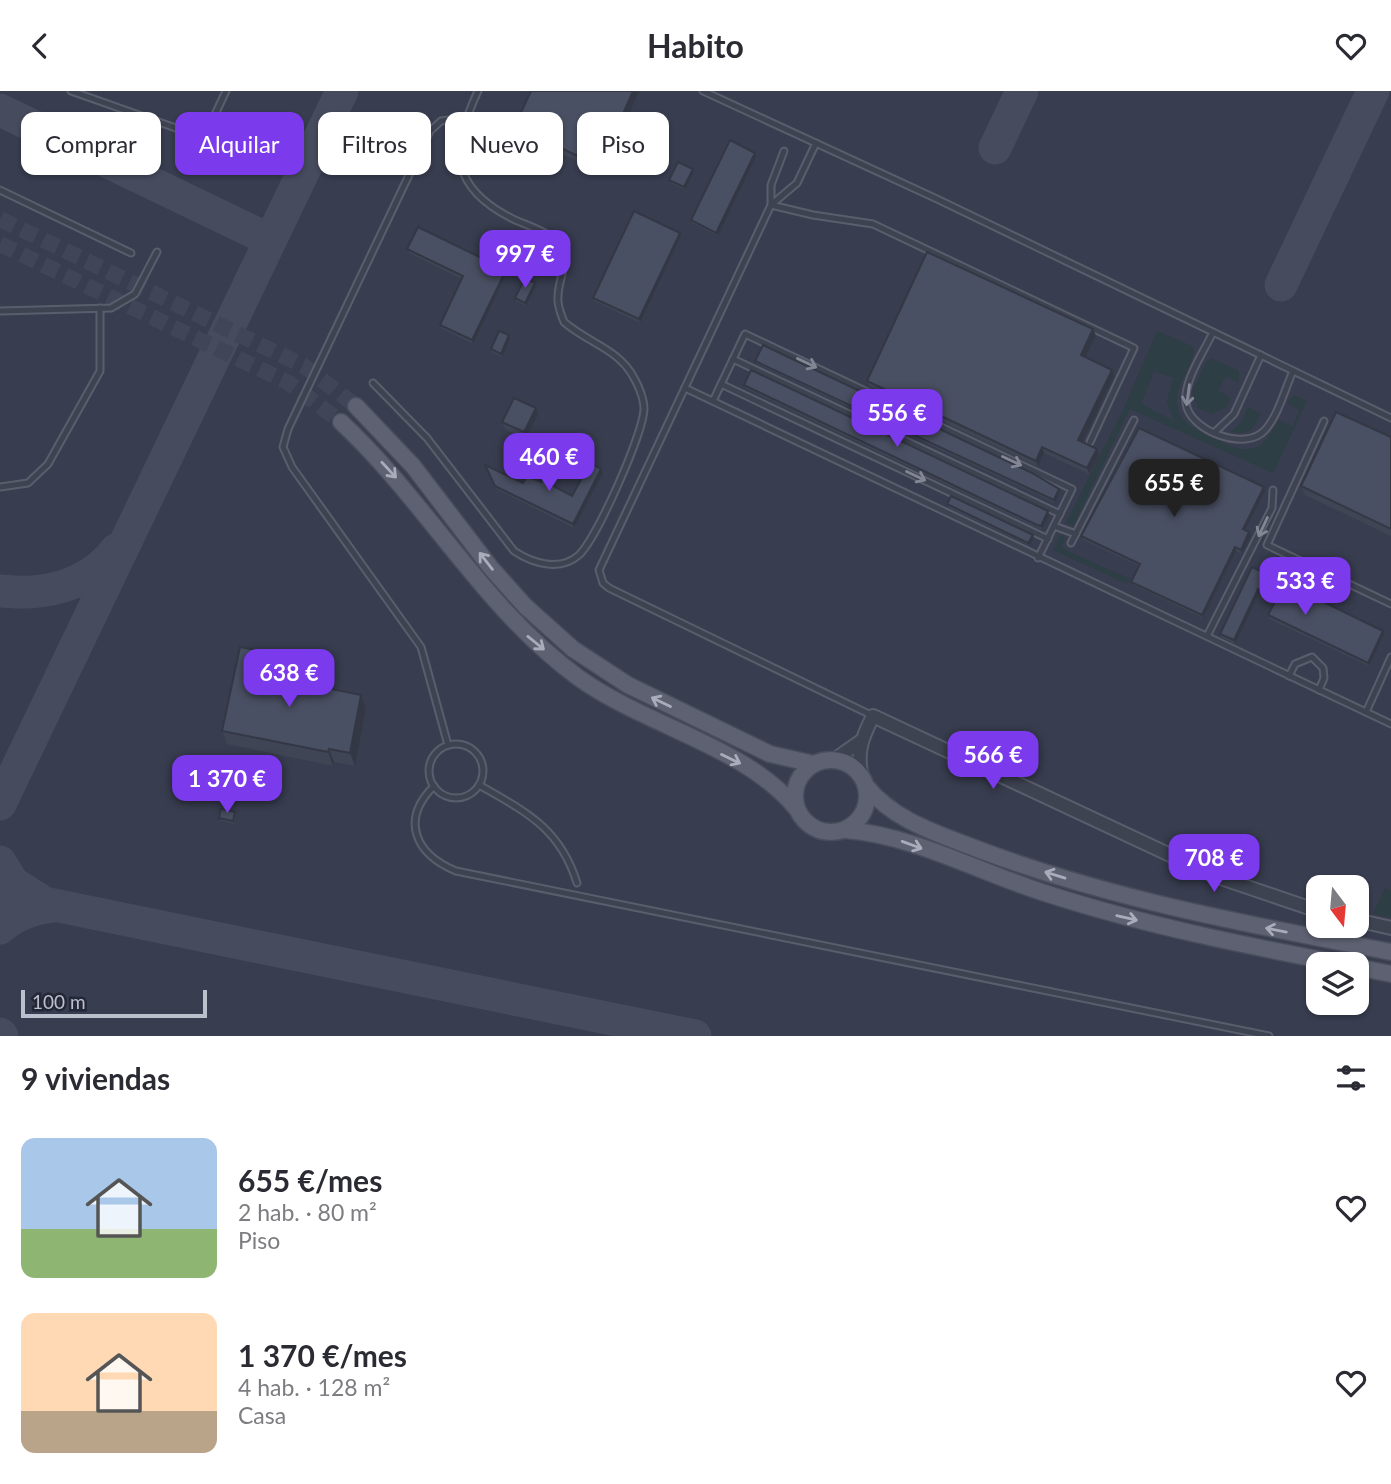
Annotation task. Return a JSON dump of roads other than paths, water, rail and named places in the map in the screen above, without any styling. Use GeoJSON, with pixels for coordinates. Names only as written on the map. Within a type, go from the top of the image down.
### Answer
{"type":"FeatureCollection","features":[{"type":"Feature","properties":{"kind":"main road"},"geometry":{"type":"LineString","coordinates":[[356,406],[413,466],[491,568],[525,605],[573,649],[628,685],[770,754],[814,764],[834,760],[845,763],[864,781],[876,799],[921,826],[1040,870],[1127,897],[1391,952]]}},
{"type":"Feature","properties":{"kind":"main road"},"geometry":{"type":"LineString","coordinates":[[341,422],[412,495],[519,629],[580,678],[634,712],[759,772],[781,790],[811,827],[834,833],[846,830],[891,837],[1002,879],[1108,913],[1306,956]]}},
{"type":"Feature","properties":{"kind":"main road"},"geometry":{"type":"LineString","coordinates":[[796,808],[799,778],[814,764]]}},
{"type":"Feature","properties":{"kind":"main road"},"geometry":{"type":"LineString","coordinates":[[846,830],[862,816],[868,796],[864,781]]}},
{"type":"Feature","properties":{"kind":"main road"},"geometry":{"type":"LineString","coordinates":[[1369,970],[1391,974]]}},
{"type":"Feature","properties":{"kind":"street"},"geometry":{"type":"LineString","coordinates":[[864,781],[858,761],[860,741],[873,716],[1214,876],[1306,907]]}},
{"type":"Feature","properties":{"kind":"street"},"geometry":{"type":"LineString","coordinates":[[834,760],[860,741]]}},
{"type":"Feature","properties":{"kind":"street"},"geometry":{"type":"LineString","coordinates":[[1369,923],[1391,928]]}},
{"type":"Feature","properties":{"kind":"lane"},"geometry":{"type":"LineString","coordinates":[[71,91],[204,138],[226,91]]}},
{"type":"Feature","properties":{"kind":"lane"},"geometry":{"type":"LineString","coordinates":[[468,112],[478,91]]}},
{"type":"Feature","properties":{"kind":"lane"},"geometry":{"type":"LineString","coordinates":[[703,91],[1391,418]]}},
{"type":"Feature","properties":{"kind":"lane"},"geometry":{"type":"LineString","coordinates":[[445,120],[430,131],[288,429],[283,447],[292,467],[421,647],[448,745]]}},
{"type":"Feature","properties":{"kind":"lane"},"geometry":{"type":"LineString","coordinates":[[816,143],[797,183],[771,205],[599,570],[603,583],[658,613],[873,716]]}},
{"type":"Feature","properties":{"kind":"lane"},"geometry":{"type":"LineString","coordinates":[[771,205],[771,185],[784,151]]}},
{"type":"Feature","properties":{"kind":"lane"},"geometry":{"type":"LineString","coordinates":[[373,383],[428,438],[514,551],[527,560],[546,565],[561,564],[578,557],[590,541],[640,435],[644,407],[636,380],[624,361],[564,323],[558,296],[564,257],[556,241],[491,208],[469,186],[465,175]]}},
{"type":"Feature","properties":{"kind":"lane"},"geometry":{"type":"LineString","coordinates":[[0,190],[131,253]]}},
{"type":"Feature","properties":{"kind":"lane"},"geometry":{"type":"LineString","coordinates":[[771,205],[813,215],[873,224],[1133,348],[1090,442]]}},
{"type":"Feature","properties":{"kind":"lane"},"geometry":{"type":"LineString","coordinates":[[0,311],[111,308],[135,294],[157,252]]}},
{"type":"Feature","properties":{"kind":"lane"},"geometry":{"type":"LineString","coordinates":[[0,487],[28,483],[48,464],[100,371],[100,308]]}},
{"type":"Feature","properties":{"kind":"lane"},"geometry":{"type":"LineString","coordinates":[[1213,332],[1186,390],[1185,405],[1197,422],[1215,432],[1236,440],[1254,439],[1266,430],[1293,371]]}},
{"type":"Feature","properties":{"kind":"lane"},"geometry":{"type":"LineString","coordinates":[[713,401],[745,334],[1072,489],[1038,558]]}},
{"type":"Feature","properties":{"kind":"lane"},"geometry":{"type":"LineString","coordinates":[[1215,432],[1234,414],[1261,355]]}},
{"type":"Feature","properties":{"kind":"lane"},"geometry":{"type":"LineString","coordinates":[[733,359],[1060,514]]}},
{"type":"Feature","properties":{"kind":"lane"},"geometry":{"type":"LineString","coordinates":[[721,384],[1048,539]]}},
{"type":"Feature","properties":{"kind":"lane"},"geometry":{"type":"LineString","coordinates":[[685,388],[1391,724]]}},
{"type":"Feature","properties":{"kind":"lane"},"geometry":{"type":"LineString","coordinates":[[1071,543],[1134,420]]}},
{"type":"Feature","properties":{"kind":"lane"},"geometry":{"type":"LineString","coordinates":[[1324,421],[1267,545],[1391,604]]}},
{"type":"Feature","properties":{"kind":"lane"},"geometry":{"type":"LineString","coordinates":[[1207,636],[1230,586],[1246,562],[1272,508],[1273,490]]}},
{"type":"Feature","properties":{"kind":"lane"},"geometry":{"type":"LineString","coordinates":[[1054,526],[1076,534]]}},
{"type":"Feature","properties":{"kind":"lane"},"geometry":{"type":"LineString","coordinates":[[1289,676],[1295,664],[1312,657],[1323,668],[1324,678],[1319,690]]}},
{"type":"Feature","properties":{"kind":"lane"},"geometry":{"type":"LineString","coordinates":[[1366,712],[1391,657]]}},
{"type":"Feature","properties":{"kind":"lane"},"geometry":{"type":"LineString","coordinates":[[448,745],[466,746],[480,758],[483,767],[479,785],[466,796],[448,796],[434,786],[430,779],[431,762],[440,749],[448,745]]}},
{"type":"Feature","properties":{"kind":"lane"},"geometry":{"type":"LineString","coordinates":[[479,785],[548,829],[569,857],[577,883]]}},
{"type":"Feature","properties":{"kind":"lane"},"geometry":{"type":"LineString","coordinates":[[434,786],[424,796],[415,827],[419,842],[428,855],[456,871],[1269,1036]]}},
{"type":"Feature","properties":{"kind":"tunnel"},"geometry":{"type":"LineString","coordinates":[[0,219],[304,366],[356,406]]}},
{"type":"Feature","properties":{"kind":"tunnel"},"geometry":{"type":"LineString","coordinates":[[0,244],[289,383],[341,422]]}}]}
